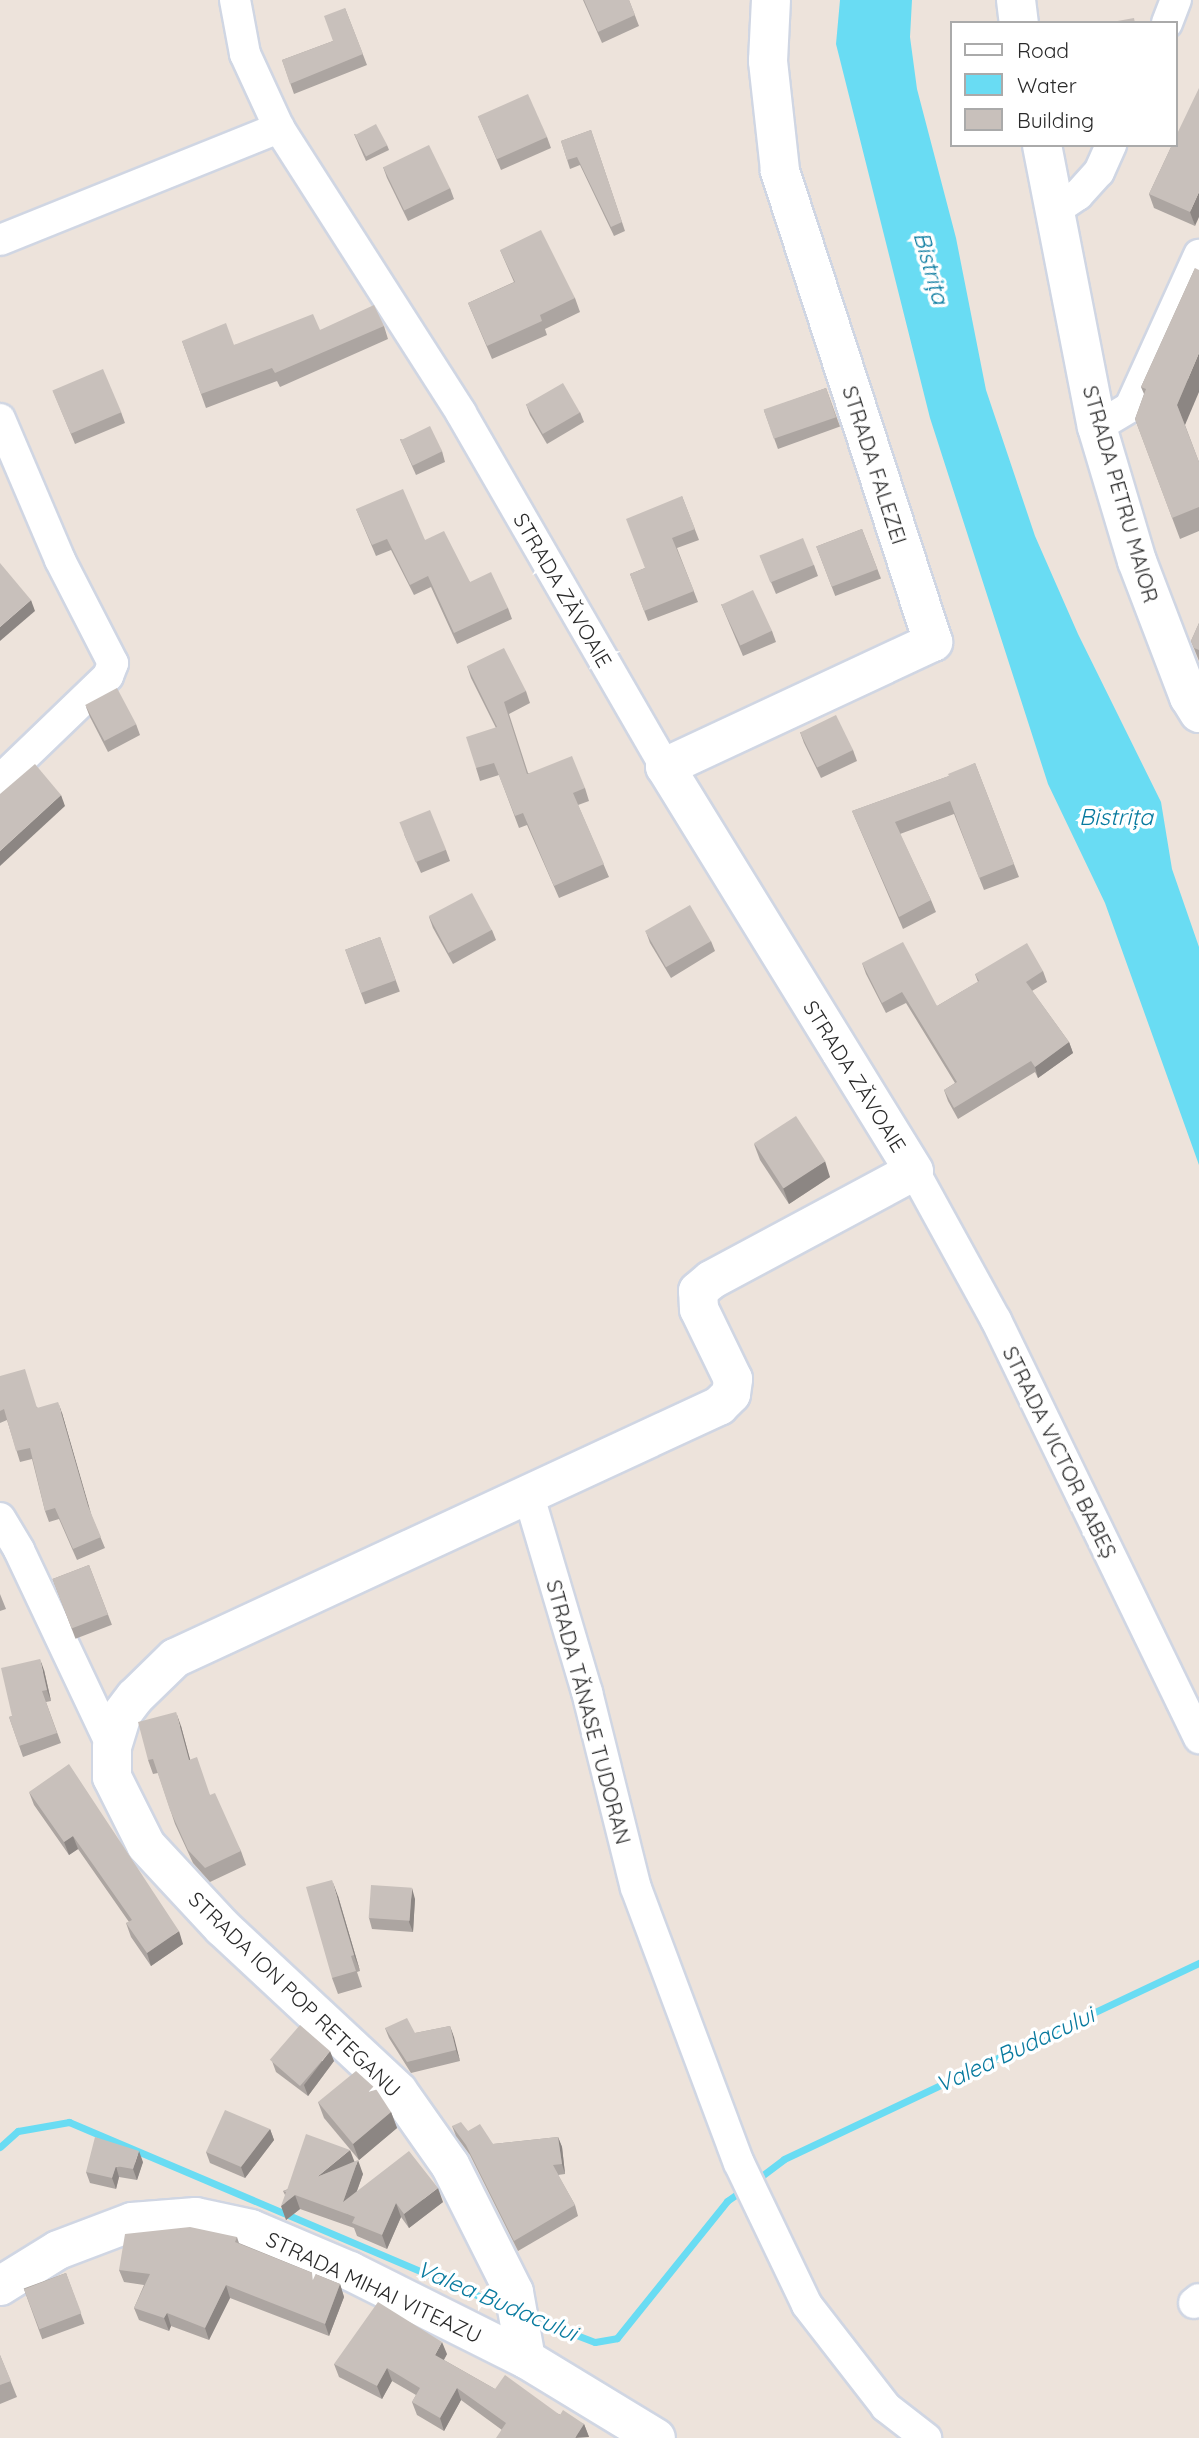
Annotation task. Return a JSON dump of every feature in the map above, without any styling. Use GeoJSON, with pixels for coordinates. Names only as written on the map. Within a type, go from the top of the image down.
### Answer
{"type":"FeatureCollection","features":[{"type":"Feature","properties":{"kind":"street","name":"STRADA ZĂVOAIE"},"geometry":{"type":"LineString","coordinates":[[235,0],[245,54],[279,128],[461,413],[665,767],[914,1171]]}},
{"type":"Feature","properties":{"kind":"street","name":"STRADA FALEZEI"},"geometry":{"type":"LineString","coordinates":[[665,767],[933,642],[780,170],[768,61],[771,0]]}},
{"type":"Feature","properties":{"kind":"street"},"geometry":{"type":"LineString","coordinates":[[1016,0],[1019,21]]}},
{"type":"Feature","properties":{"kind":"street"},"geometry":{"type":"LineString","coordinates":[[1168,21],[1176,0]]}},
{"type":"Feature","properties":{"kind":"street"},"geometry":{"type":"LineString","coordinates":[[0,240],[279,128]]}},
{"type":"Feature","properties":{"kind":"street","name":"STRADA PETRU MAIOR"},"geometry":{"type":"LineString","coordinates":[[1042,147],[1097,427],[1137,561],[1189,697],[1199,713]]}},
{"type":"Feature","properties":{"kind":"street"},"geometry":{"type":"LineString","coordinates":[[1054,211],[1079,195],[1099,172],[1110,147]]}},
{"type":"Feature","properties":{"kind":"street"},"geometry":{"type":"LineString","coordinates":[[1097,427],[1130,407],[1199,255]]}},
{"type":"Feature","properties":{"kind":"street"},"geometry":{"type":"LineString","coordinates":[[0,419],[60,560],[113,663],[108,676],[0,780]]}},
{"type":"Feature","properties":{"kind":"street"},"geometry":{"type":"LineString","coordinates":[[528,1493],[726,1401],[734,1388],[733,1379],[699,1309],[698,1291],[711,1280],[914,1171]]}},
{"type":"Feature","properties":{"kind":"street","name":"STRADA VICTOR BABEȘ"},"geometry":{"type":"LineString","coordinates":[[914,1171],[996,1320],[1199,1738]]}},
{"type":"Feature","properties":{"kind":"street","name":"STRADA ION POP RETEGANU"},"geometry":{"type":"LineString","coordinates":[[524,2346],[514,2292],[450,2165],[398,2091],[223,1928],[146,1845],[112,1777],[112,1747],[122,1714],[135,1697],[175,1658],[528,1493]]}},
{"type":"Feature","properties":{"kind":"street","name":"STRADA TĂNASE TUDORAN"},"geometry":{"type":"LineString","coordinates":[[528,1493],[587,1692],[636,1888],[739,2163],[807,2305],[886,2407],[926,2438]]}},
{"type":"Feature","properties":{"kind":"street","name":"STRADA ION POP RETEGANU"},"geometry":{"type":"LineString","coordinates":[[0,1518],[25,1563],[112,1747]]}},
{"type":"Feature","properties":{"kind":"street","name":"STRADA MIHAI VITEAZU"},"geometry":{"type":"LineString","coordinates":[[0,2286],[58,2250],[132,2222],[196,2217],[251,2230],[524,2346],[656,2438]]}},
{"type":"Feature","properties":{"kind":"water","name":"Bistrița"},"geometry":{"type":"Polygon","coordinates":[[[840,0],[912,0],[910,37],[917,89],[956,238],[986,390],[1035,536],[1078,634],[1161,802],[1172,869],[1199,947],[1199,1165],[1105,903],[1048,784],[930,418],[836,44],[840,0]]]}},
{"type":"Feature","properties":{"kind":"building"},"geometry":{"type":"Polygon","coordinates":[[[584,0],[629,0],[635,15],[598,32],[584,0]]]}},
{"type":"Feature","properties":{"kind":"building"},"geometry":{"type":"Polygon","coordinates":[[[345,8],[363,54],[290,84],[282,60],[333,41],[324,16],[345,8]]]}},
{"type":"Feature","properties":{"kind":"building"},"geometry":{"type":"Polygon","coordinates":[[[1199,88],[1199,192],[1190,212],[1149,194],[1171,147],[1178,147],[1178,132],[1199,88]]]}},
{"type":"Feature","properties":{"kind":"building"},"geometry":{"type":"Polygon","coordinates":[[[528,94],[547,137],[497,159],[478,116],[528,94]]]}},
{"type":"Feature","properties":{"kind":"building"},"geometry":{"type":"Polygon","coordinates":[[[376,124],[387,145],[366,156],[355,135],[376,124]]]}},
{"type":"Feature","properties":{"kind":"building"},"geometry":{"type":"Polygon","coordinates":[[[591,130],[622,222],[611,227],[577,157],[567,160],[561,141],[591,130]]]}},
{"type":"Feature","properties":{"kind":"building"},"geometry":{"type":"Polygon","coordinates":[[[429,145],[450,188],[404,210],[383,167],[429,145]]]}},
{"type":"Feature","properties":{"kind":"building"},"geometry":{"type":"Polygon","coordinates":[[[541,230],[575,298],[540,315],[542,321],[487,346],[468,303],[515,282],[500,250],[541,230]]]}},
{"type":"Feature","properties":{"kind":"building"},"geometry":{"type":"Polygon","coordinates":[[[1195,268],[1199,270],[1199,353],[1177,405],[1199,462],[1199,507],[1172,518],[1135,419],[1146,389],[1141,387],[1195,268]]]}},
{"type":"Feature","properties":{"kind":"building"},"geometry":{"type":"Polygon","coordinates":[[[374,305],[384,326],[275,373],[272,368],[201,394],[182,341],[226,323],[234,345],[313,314],[320,330],[374,305]]]}},
{"type":"Feature","properties":{"kind":"building"},"geometry":{"type":"Polygon","coordinates":[[[103,369],[121,412],[71,434],[52,390],[103,369]]]}},
{"type":"Feature","properties":{"kind":"building"},"geometry":{"type":"Polygon","coordinates":[[[563,383],[580,412],[543,434],[526,404],[563,383]]]}},
{"type":"Feature","properties":{"kind":"building"},"geometry":{"type":"Polygon","coordinates":[[[826,388],[836,417],[774,439],[764,409],[826,388]]]}},
{"type":"Feature","properties":{"kind":"building"},"geometry":{"type":"Polygon","coordinates":[[[430,426],[442,451],[413,466],[400,440],[430,426]]]}},
{"type":"Feature","properties":{"kind":"building"},"geometry":{"type":"Polygon","coordinates":[[[403,489],[425,540],[444,531],[470,582],[491,572],[508,608],[454,633],[428,576],[410,585],[387,539],[372,545],[356,509],[403,489]]]}},
{"type":"Feature","properties":{"kind":"building"},"geometry":{"type":"Polygon","coordinates":[[[682,496],[695,529],[672,538],[694,591],[644,611],[630,574],[645,568],[626,519],[682,496]]]}},
{"type":"Feature","properties":{"kind":"building"},"geometry":{"type":"Polygon","coordinates":[[[862,529],[877,569],[832,587],[816,547],[862,529]]]}},
{"type":"Feature","properties":{"kind":"building"},"geometry":{"type":"Polygon","coordinates":[[[803,538],[814,565],[770,582],[759,556],[803,538]]]}},
{"type":"Feature","properties":{"kind":"building"},"geometry":{"type":"Polygon","coordinates":[[[0,563],[31,600],[0,627],[0,563]]]}},
{"type":"Feature","properties":{"kind":"building"},"geometry":{"type":"Polygon","coordinates":[[[753,590],[772,631],[740,646],[721,605],[753,590]]]}},
{"type":"Feature","properties":{"kind":"building"},"geometry":{"type":"Polygon","coordinates":[[[1199,623],[1199,650],[1194,648],[1191,641],[1199,623]]]}},
{"type":"Feature","properties":{"kind":"building"},"geometry":{"type":"Polygon","coordinates":[[[504,648],[526,691],[504,702],[527,774],[572,756],[585,788],[573,793],[604,864],[554,886],[523,813],[515,816],[494,763],[476,768],[466,737],[497,727],[467,666],[504,648]]]}},
{"type":"Feature","properties":{"kind":"building"},"geometry":{"type":"Polygon","coordinates":[[[117,688],[136,724],[104,741],[85,705],[117,688]]]}},
{"type":"Feature","properties":{"kind":"building"},"geometry":{"type":"Polygon","coordinates":[[[836,715],[853,750],[817,768],[800,733],[836,715]]]}},
{"type":"Feature","properties":{"kind":"building"},"geometry":{"type":"Polygon","coordinates":[[[975,763],[1014,864],[979,878],[950,801],[895,822],[931,900],[899,917],[852,811],[949,776],[948,774],[975,763]]]}},
{"type":"Feature","properties":{"kind":"building"},"geometry":{"type":"Polygon","coordinates":[[[35,764],[61,795],[0,851],[0,794],[35,764]]]}},
{"type":"Feature","properties":{"kind":"building"},"geometry":{"type":"Polygon","coordinates":[[[430,810],[446,850],[416,862],[399,822],[430,810]]]}},
{"type":"Feature","properties":{"kind":"building"},"geometry":{"type":"Polygon","coordinates":[[[472,893],[492,930],[448,953],[429,916],[472,893]]]}},
{"type":"Feature","properties":{"kind":"building"},"geometry":{"type":"Polygon","coordinates":[[[690,905],[711,941],[666,967],[645,931],[690,905]]]}},
{"type":"Feature","properties":{"kind":"building"},"geometry":{"type":"Polygon","coordinates":[[[380,937],[396,980],[361,993],[345,950],[380,937]]]}},
{"type":"Feature","properties":{"kind":"building"},"geometry":{"type":"Polygon","coordinates":[[[903,942],[937,1006],[979,981],[975,974],[1027,943],[1043,971],[1026,982],[1069,1042],[1035,1067],[1031,1061],[954,1108],[944,1090],[957,1082],[902,992],[882,1003],[862,963],[903,942]]]}},
{"type":"Feature","properties":{"kind":"building"},"geometry":{"type":"Polygon","coordinates":[[[796,1116],[825,1161],[783,1189],[754,1143],[796,1116]]]}},
{"type":"Feature","properties":{"kind":"building"},"geometry":{"type":"Polygon","coordinates":[[[25,1369],[37,1408],[58,1402],[88,1506],[101,1537],[73,1549],[55,1508],[45,1511],[30,1448],[16,1451],[4,1409],[0,1411],[0,1376],[25,1369]]]}},
{"type":"Feature","properties":{"kind":"building"},"geometry":{"type":"Polygon","coordinates":[[[89,1565],[108,1614],[72,1628],[53,1579],[89,1565]]]}},
{"type":"Feature","properties":{"kind":"building"},"geometry":{"type":"Polygon","coordinates":[[[40,1659],[47,1690],[42,1691],[57,1733],[19,1746],[9,1717],[12,1716],[1,1668],[40,1659]]]}},
{"type":"Feature","properties":{"kind":"building"},"geometry":{"type":"Polygon","coordinates":[[[176,1712],[189,1760],[197,1757],[210,1795],[215,1793],[241,1851],[205,1868],[188,1850],[170,1810],[153,1759],[148,1760],[138,1722],[176,1712]]]}},
{"type":"Feature","properties":{"kind":"building"},"geometry":{"type":"Polygon","coordinates":[[[69,1764],[179,1931],[147,1953],[126,1923],[132,1920],[73,1836],[64,1842],[29,1792],[69,1764]]]}},
{"type":"Feature","properties":{"kind":"building"},"geometry":{"type":"Polygon","coordinates":[[[332,1880],[354,1955],[351,1956],[356,1971],[332,1978],[306,1887],[332,1880]]]}},
{"type":"Feature","properties":{"kind":"building"},"geometry":{"type":"Polygon","coordinates":[[[371,1885],[412,1888],[410,1921],[369,1918],[371,1885]]]}},
{"type":"Feature","properties":{"kind":"building"},"geometry":{"type":"Polygon","coordinates":[[[407,2018],[415,2033],[450,2026],[456,2050],[407,2062],[385,2028],[407,2018]]]}},
{"type":"Feature","properties":{"kind":"building"},"geometry":{"type":"Polygon","coordinates":[[[300,2025],[330,2051],[300,2086],[270,2060],[300,2025]]]}},
{"type":"Feature","properties":{"kind":"building"},"geometry":{"type":"Polygon","coordinates":[[[356,2071],[376,2089],[391,2112],[353,2144],[318,2102],[356,2071]]]}},
{"type":"Feature","properties":{"kind":"building"},"geometry":{"type":"Polygon","coordinates":[[[225,2110],[270,2129],[241,2167],[206,2152],[225,2110]]]}},
{"type":"Feature","properties":{"kind":"building"},"geometry":{"type":"Polygon","coordinates":[[[461,2122],[468,2131],[480,2124],[493,2144],[558,2137],[562,2164],[553,2165],[575,2205],[514,2241],[466,2145],[452,2126],[461,2122]]]}},
{"type":"Feature","properties":{"kind":"building"},"geometry":{"type":"Polygon","coordinates":[[[306,2134],[350,2150],[317,2177],[358,2160],[343,2202],[409,2151],[438,2188],[404,2214],[396,2203],[382,2235],[352,2223],[355,2217],[295,2195],[281,2206],[286,2192],[283,2191],[287,2190],[306,2134]]]}},
{"type":"Feature","properties":{"kind":"building"},"geometry":{"type":"Polygon","coordinates":[[[95,2137],[139,2151],[133,2169],[116,2166],[112,2178],[86,2172],[95,2137]]]}},
{"type":"Feature","properties":{"kind":"building"},"geometry":{"type":"Polygon","coordinates":[[[190,2227],[237,2237],[235,2242],[340,2284],[325,2324],[226,2285],[205,2328],[167,2313],[164,2318],[134,2308],[150,2274],[119,2270],[125,2234],[190,2227]]]}},
{"type":"Feature","properties":{"kind":"building"},"geometry":{"type":"Polygon","coordinates":[[[66,2273],[81,2313],[39,2329],[24,2289],[66,2273]]]}},
{"type":"Feature","properties":{"kind":"building"},"geometry":{"type":"Polygon","coordinates":[[[378,2302],[442,2342],[435,2355],[495,2389],[505,2375],[560,2415],[563,2410],[584,2424],[575,2438],[496,2438],[506,2423],[457,2388],[440,2418],[412,2402],[420,2388],[387,2368],[377,2386],[334,2364],[378,2302]]]}},
{"type":"Feature","properties":{"kind":"building"},"geometry":{"type":"Polygon","coordinates":[[[0,2355],[11,2381],[0,2385],[0,2355]]]}},
{"type":"Feature","properties":{"kind":"waterway","name":"Valea Budacului"},"geometry":{"type":"LineString","coordinates":[[755,2181],[784,2159],[1199,1963]]}},
{"type":"Feature","properties":{"kind":"waterway","name":"Valea Budacului"},"geometry":{"type":"LineString","coordinates":[[0,2147],[18,2131],[69,2122],[504,2307]]}},
{"type":"Feature","properties":{"kind":"waterway","name":"Valea Budacului"},"geometry":{"type":"LineString","coordinates":[[532,2318],[595,2342],[617,2338],[727,2201],[743,2190]]}}]}
